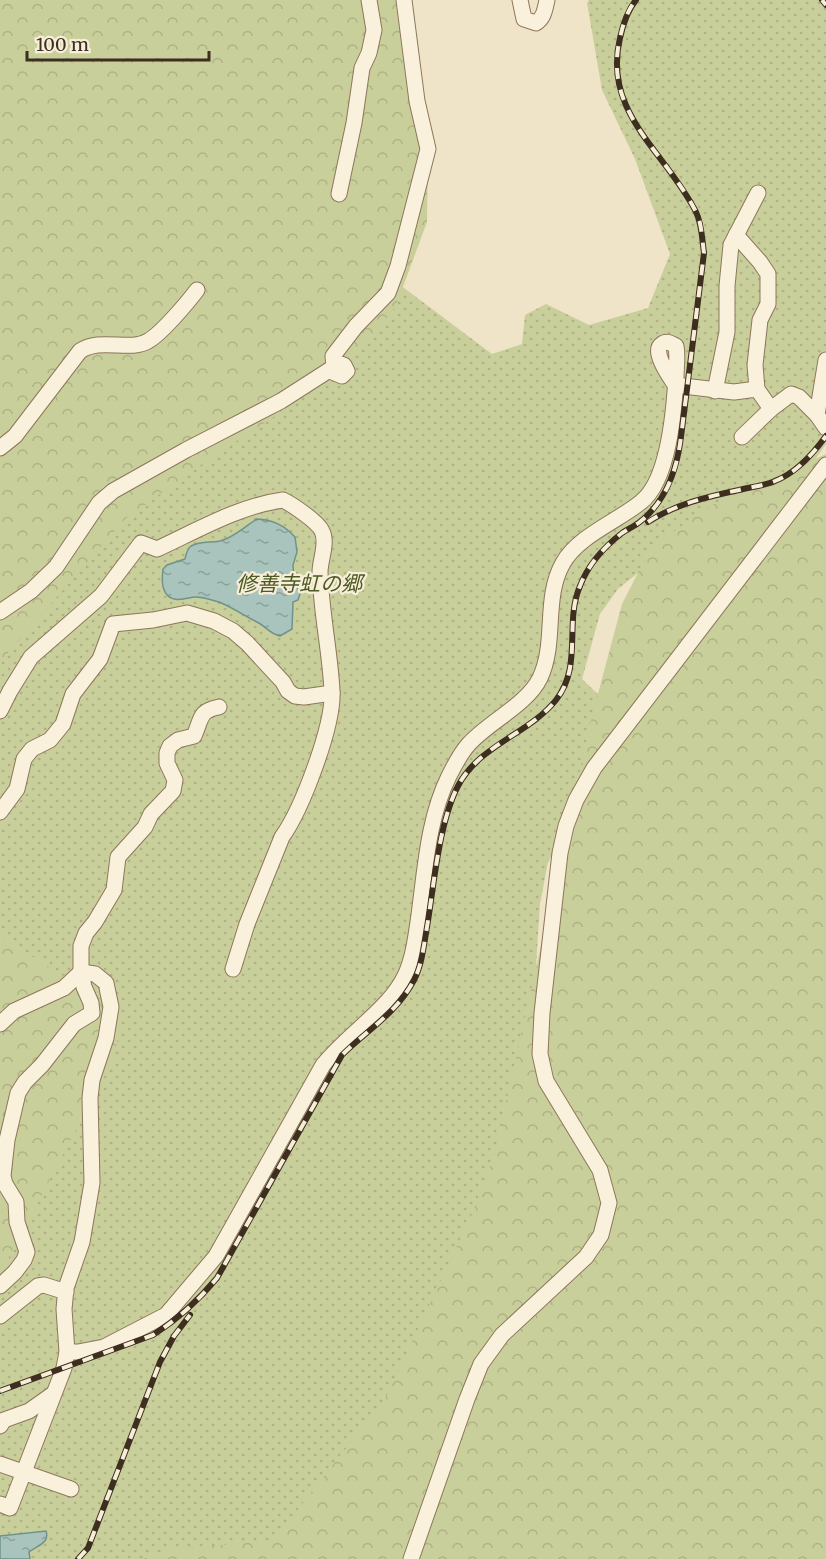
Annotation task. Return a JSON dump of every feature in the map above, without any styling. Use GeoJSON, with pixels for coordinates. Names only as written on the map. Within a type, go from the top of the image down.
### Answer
{"type":"FeatureCollection","features":[{"type":"Feature","properties":{"kind":"street"},"geometry":{"type":"LineString","coordinates":[[339,194],[354,123],[362,68],[369,53],[374,30],[369,0]]}},
{"type":"Feature","properties":{"kind":"street"},"geometry":{"type":"LineString","coordinates":[[0,612],[31,591],[56,567],[99,503],[113,491],[281,401],[332,369],[333,356],[356,326],[388,293],[398,266],[428,149],[417,101],[404,0]]}},
{"type":"Feature","properties":{"kind":"street"},"geometry":{"type":"LineString","coordinates":[[520,0],[524,19],[536,23],[544,15],[547,0]]}},
{"type":"Feature","properties":{"kind":"street"},"geometry":{"type":"LineString","coordinates":[[716,391],[727,332],[731,245],[758,194]]}},
{"type":"Feature","properties":{"kind":"street"},"geometry":{"type":"LineString","coordinates":[[736,235],[768,274],[768,304],[760,320],[756,352],[757,389],[771,409]]}},
{"type":"Feature","properties":{"kind":"street"},"geometry":{"type":"LineString","coordinates":[[0,448],[15,436],[80,351],[89,345],[125,345],[148,342],[186,305],[197,290]]}},
{"type":"Feature","properties":{"kind":"street"},"geometry":{"type":"LineString","coordinates":[[817,415],[826,360]]}},
{"type":"Feature","properties":{"kind":"street"},"geometry":{"type":"LineString","coordinates":[[67,1352],[104,1347],[166,1315],[216,1256],[323,1065],[336,1048],[384,1004],[402,983],[415,939],[432,826],[441,793],[467,745],[526,695],[539,679],[547,658],[551,606],[564,561],[589,538],[643,501],[654,486],[672,429],[675,385],[734,392],[757,389]]}},
{"type":"Feature","properties":{"kind":"street"},"geometry":{"type":"LineString","coordinates":[[742,437],[771,409],[791,394],[799,397],[826,428]]}},
{"type":"Feature","properties":{"kind":"street"},"geometry":{"type":"LineString","coordinates":[[411,1559],[481,1364],[502,1335],[586,1257],[601,1235],[609,1203],[600,1170],[546,1081],[540,1054],[542,1013],[560,853],[566,826],[576,800],[594,768],[826,465]]}},
{"type":"Feature","properties":{"kind":"street"},"geometry":{"type":"LineString","coordinates":[[0,711],[9,691],[31,657],[101,596],[141,543],[157,549],[216,521],[262,503],[283,500],[321,528],[324,537],[320,571],[332,693],[329,719],[309,786],[291,824],[282,837],[247,924],[233,969]]}},
{"type":"Feature","properties":{"kind":"street"},"geometry":{"type":"LineString","coordinates":[[0,812],[17,789],[24,759],[32,749],[50,740],[63,724],[73,694],[100,659],[113,624],[153,620],[187,613],[214,621],[233,631],[247,643],[283,682],[288,691],[295,696],[332,693]]}},
{"type":"Feature","properties":{"kind":"street"},"geometry":{"type":"LineString","coordinates":[[0,1286],[15,1272],[27,1252],[17,1222],[16,1202],[4,1184],[3,1176],[13,1109],[18,1093],[74,1024],[92,1013],[92,1003],[84,987],[81,972],[81,946],[86,933],[114,890],[118,857],[145,827],[151,814],[173,790],[175,780],[167,763],[170,746],[178,740],[194,736],[204,712],[219,707]]}},
{"type":"Feature","properties":{"kind":"street"},"geometry":{"type":"LineString","coordinates":[[0,1024],[14,1011],[64,988],[81,972]]}},
{"type":"Feature","properties":{"kind":"street"},"geometry":{"type":"LineString","coordinates":[[0,1504],[10,1508],[54,1393],[67,1352],[64,1309],[66,1292],[82,1242],[90,1194],[92,1080],[106,1038],[111,1007],[106,983],[95,974],[81,972]]}},
{"type":"Feature","properties":{"kind":"street"},"geometry":{"type":"LineString","coordinates":[[0,1316],[38,1286],[44,1285],[66,1292]]}},
{"type":"Feature","properties":{"kind":"street"},"geometry":{"type":"LineString","coordinates":[[0,1426],[4,1420],[29,1411],[54,1393]]}},
{"type":"Feature","properties":{"kind":"street"},"geometry":{"type":"LineString","coordinates":[[0,1464],[71,1489]]}},
{"type":"Feature","properties":{"kind":"green space"},"geometry":{"type":"Polygon","coordinates":[[[0,0],[408,0],[428,147],[427,222],[396,306],[345,370],[205,462],[125,519],[0,662],[0,0]]]}},
{"type":"Feature","properties":{"kind":"green space","name":"修善寺虹の郷"},"geometry":{"type":"Polygon","coordinates":[[[589,0],[826,0],[826,444],[801,480],[658,557],[618,589],[600,614],[582,679],[626,721],[548,862],[540,904],[530,1060],[402,1559],[0,1559],[0,348],[203,137],[492,354],[522,344],[525,315],[546,304],[589,325],[648,308],[670,254],[635,159],[602,90],[587,3],[589,0]]]}},
{"type":"Feature","properties":{"kind":"green space"},"geometry":{"type":"Polygon","coordinates":[[[826,454],[826,1559],[142,1559],[166,1550],[274,1540],[386,1397],[472,1214],[495,1152],[592,716],[622,604],[651,547],[712,505],[826,454]]]}},
{"type":"Feature","properties":{"kind":"green space"},"geometry":{"type":"Polygon","coordinates":[[[0,936],[117,1010],[121,1026],[113,1060],[0,1274],[0,936]]]}},
{"type":"Feature","properties":{"kind":"water"},"geometry":{"type":"Polygon","coordinates":[[[257,519],[278,524],[295,537],[297,552],[293,565],[294,579],[300,594],[298,600],[293,602],[292,629],[280,636],[273,634],[229,606],[199,597],[174,599],[168,596],[163,587],[163,569],[167,565],[185,559],[191,546],[225,539],[257,519]]]}},
{"type":"Feature","properties":{"kind":"water"},"geometry":{"type":"Polygon","coordinates":[[[46,1531],[45,1541],[29,1552],[30,1559],[0,1559],[0,1536],[46,1531]]]}},
{"type":"Feature","properties":{"kind":"railway"},"geometry":{"type":"LineString","coordinates":[[0,1391],[153,1335],[187,1309],[217,1278],[342,1055],[390,1012],[414,980],[422,954],[446,817],[458,786],[478,760],[532,722],[556,700],[569,673],[575,600],[583,578],[609,544],[639,523],[658,504],[664,494],[679,449],[704,253],[701,227],[696,212],[683,190],[640,131],[628,110],[620,88],[617,65],[620,38],[626,18],[636,0]]}},
{"type":"Feature","properties":{"kind":"railway"},"geometry":{"type":"LineString","coordinates":[[822,0],[826,5]]}},
{"type":"Feature","properties":{"kind":"railway"},"geometry":{"type":"LineString","coordinates":[[648,522],[669,510],[692,502],[783,478],[804,462],[826,436]]}},
{"type":"Feature","properties":{"kind":"railway"},"geometry":{"type":"LineString","coordinates":[[78,1559],[88,1548],[160,1362],[174,1336],[190,1315]]}}]}
